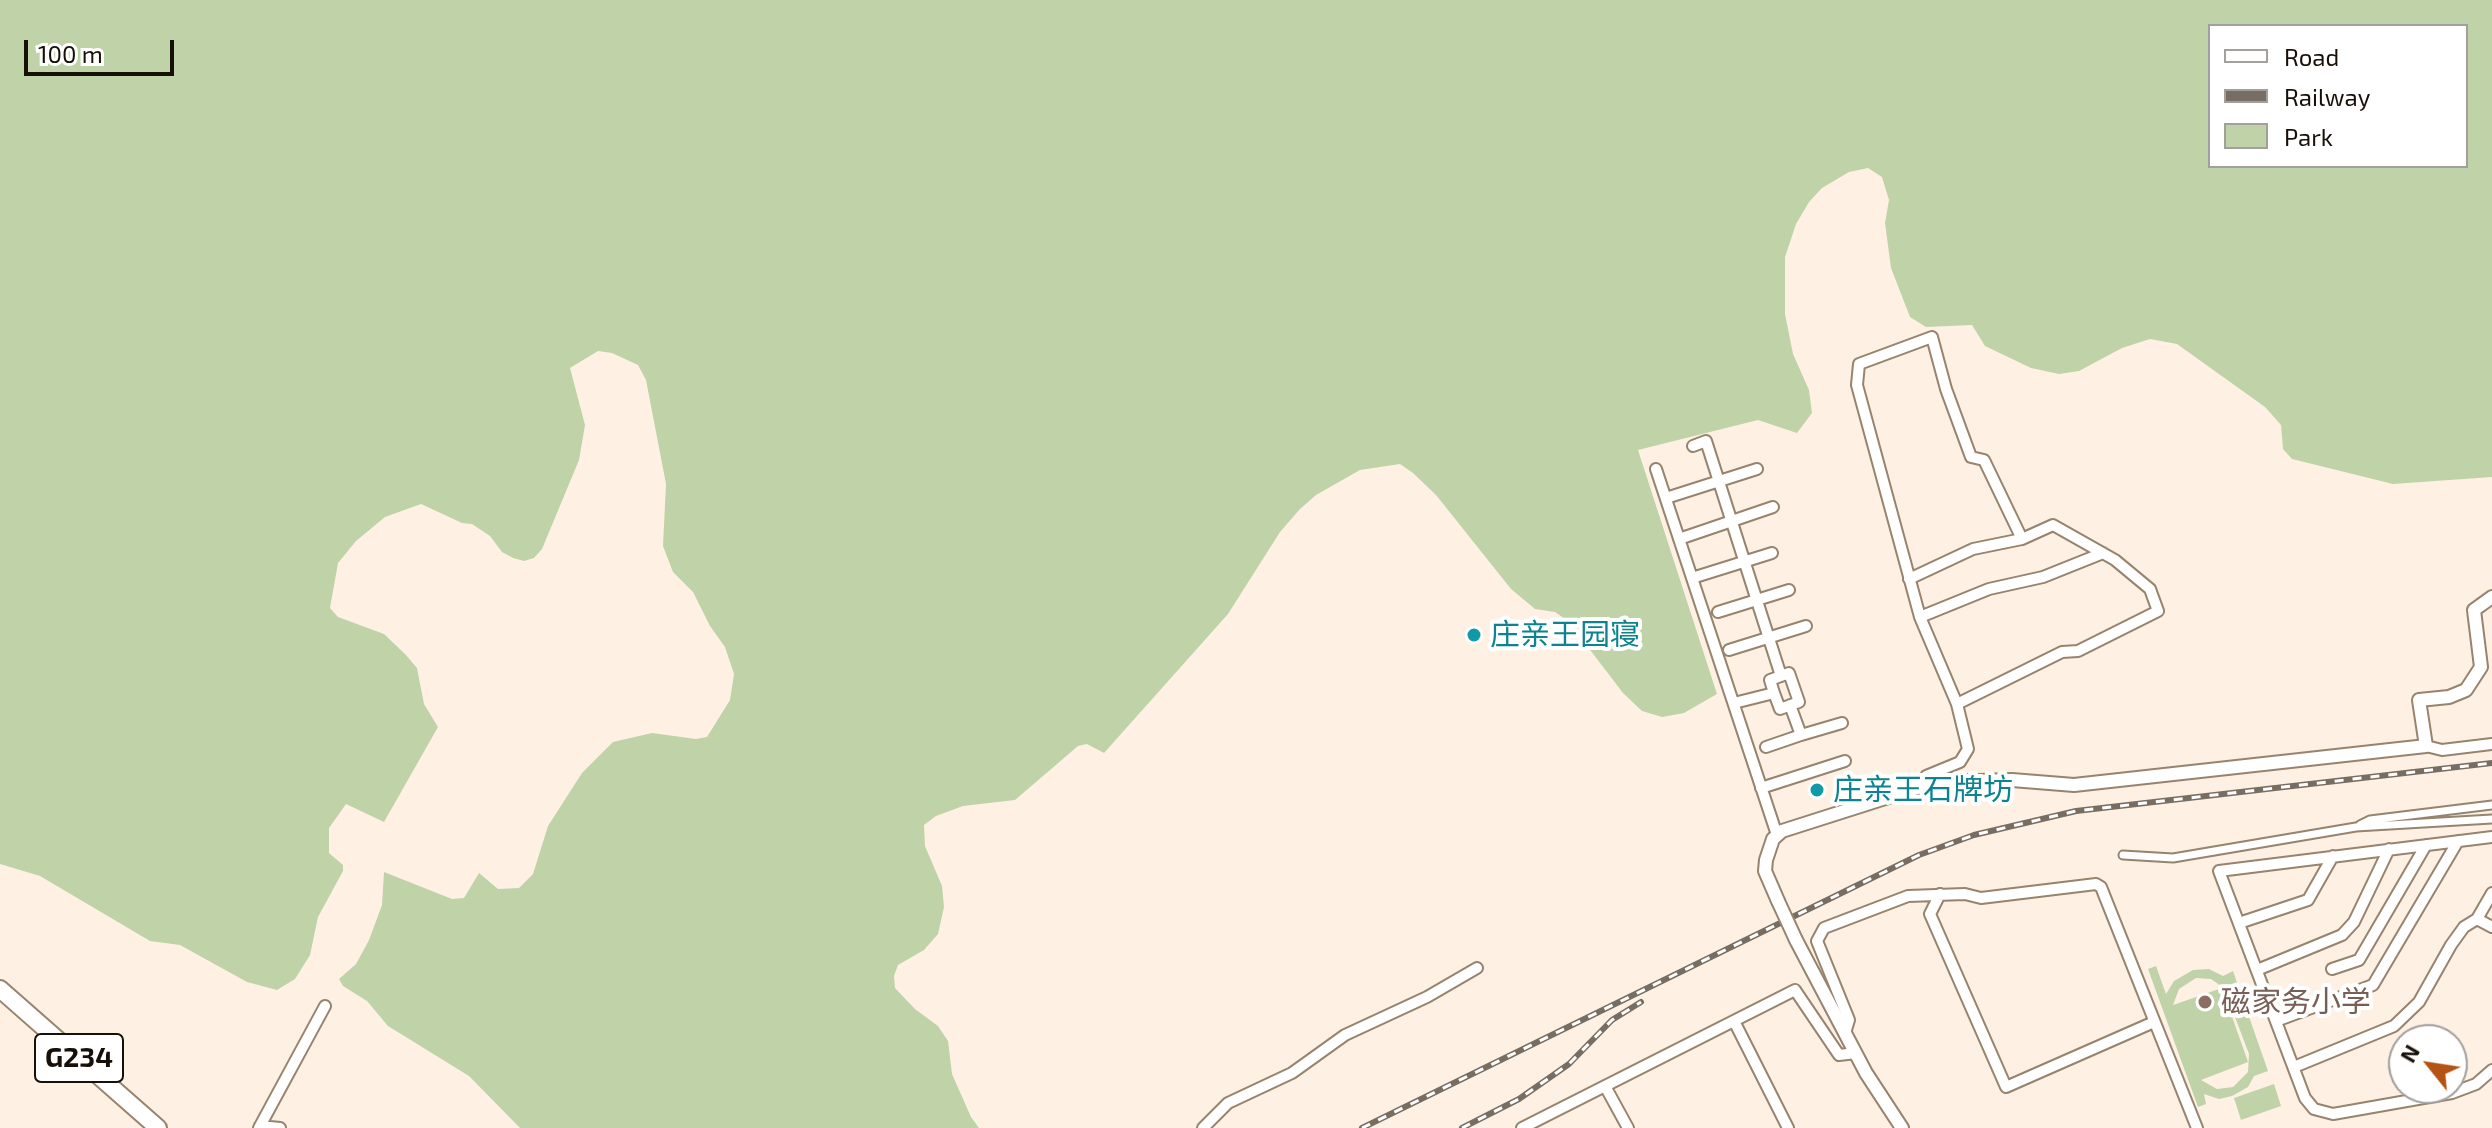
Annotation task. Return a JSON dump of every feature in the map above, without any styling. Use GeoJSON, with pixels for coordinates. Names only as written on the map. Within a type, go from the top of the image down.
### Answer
{"type":"FeatureCollection","features":[{"type":"Feature","properties":{"kind":"highway","name":"G234"},"geometry":{"type":"LineString","coordinates":[[0,989],[158,1128]]}},
{"type":"Feature","properties":{"kind":"street"},"geometry":{"type":"LineString","coordinates":[[1920,787],[1926,776],[1960,762],[1968,749],[1957,704],[1920,617],[1909,579],[1857,385],[1859,364],[1932,337],[1946,389],[1971,457],[1984,460],[2022,539]]}},
{"type":"Feature","properties":{"kind":"street"},"geometry":{"type":"LineString","coordinates":[[1693,446],[1706,441],[1781,676]]}},
{"type":"Feature","properties":{"kind":"street"},"geometry":{"type":"LineString","coordinates":[[1656,469],[1777,835]]}},
{"type":"Feature","properties":{"kind":"street"},"geometry":{"type":"LineString","coordinates":[[1666,498],[1757,469]]}},
{"type":"Feature","properties":{"kind":"street"},"geometry":{"type":"LineString","coordinates":[[1679,539],[1773,507]]}},
{"type":"Feature","properties":{"kind":"street"},"geometry":{"type":"LineString","coordinates":[[1909,579],[1973,549],[2022,539],[2053,525],[2103,553],[2150,589],[2158,611],[2078,651],[2062,652],[1957,704]]}},
{"type":"Feature","properties":{"kind":"street"},"geometry":{"type":"LineString","coordinates":[[1692,578],[1772,553]]}},
{"type":"Feature","properties":{"kind":"street"},"geometry":{"type":"LineString","coordinates":[[1920,617],[1989,589],[2043,577],[2103,553]]}},
{"type":"Feature","properties":{"kind":"street"},"geometry":{"type":"LineString","coordinates":[[1718,612],[1789,590]]}},
{"type":"Feature","properties":{"kind":"street"},"geometry":{"type":"LineString","coordinates":[[2426,746],[2419,700],[2449,697],[2466,690],[2481,667],[2474,610],[2492,597]]}},
{"type":"Feature","properties":{"kind":"street"},"geometry":{"type":"LineString","coordinates":[[1729,650],[1806,626]]}},
{"type":"Feature","properties":{"kind":"street"},"geometry":{"type":"LineString","coordinates":[[1789,673],[1799,702],[1780,709],[1774,693],[1770,680],[1789,673]]}},
{"type":"Feature","properties":{"kind":"street"},"geometry":{"type":"LineString","coordinates":[[1734,703],[1774,693]]}},
{"type":"Feature","properties":{"kind":"street"},"geometry":{"type":"LineString","coordinates":[[1790,705],[1801,735]]}},
{"type":"Feature","properties":{"kind":"street"},"geometry":{"type":"LineString","coordinates":[[1766,747],[1842,723]]}},
{"type":"Feature","properties":{"kind":"street"},"geometry":{"type":"LineString","coordinates":[[1902,1128],[1845,1033],[1796,940],[1765,871],[1768,849],[1782,831],[1944,782],[2012,780],[2074,785],[2426,746],[2442,750],[2492,744]]}},
{"type":"Feature","properties":{"kind":"street"},"geometry":{"type":"LineString","coordinates":[[1761,788],[1845,761]]}},
{"type":"Feature","properties":{"kind":"street"},"geometry":{"type":"LineString","coordinates":[[2356,827],[2370,820],[2492,805]]}},
{"type":"Feature","properties":{"kind":"street"},"geometry":{"type":"LineString","coordinates":[[2123,855],[2173,858],[2356,827],[2492,819]]}},
{"type":"Feature","properties":{"kind":"street"},"geometry":{"type":"LineString","coordinates":[[2492,837],[2219,871],[2307,1103],[2328,1114],[2460,1091],[2492,1070]]}},
{"type":"Feature","properties":{"kind":"street"},"geometry":{"type":"LineString","coordinates":[[2276,1021],[2373,985],[2458,841]]}},
{"type":"Feature","properties":{"kind":"street"},"geometry":{"type":"LineString","coordinates":[[2332,969],[2359,960],[2426,845]]}},
{"type":"Feature","properties":{"kind":"street"},"geometry":{"type":"LineString","coordinates":[[2257,970],[2342,935],[2354,922],[2389,849]]}},
{"type":"Feature","properties":{"kind":"street"},"geometry":{"type":"LineString","coordinates":[[2239,923],[2308,900],[2333,856]]}},
{"type":"Feature","properties":{"kind":"street"},"geometry":{"type":"LineString","coordinates":[[1845,1033],[1849,1020],[1817,936],[1824,928],[1908,896],[1940,894],[1981,898],[2096,884],[2101,887],[2197,1128]]}},
{"type":"Feature","properties":{"kind":"street"},"geometry":{"type":"LineString","coordinates":[[2294,1067],[2394,1026],[2419,1002],[2464,927],[2477,919],[2492,893]]}},
{"type":"Feature","properties":{"kind":"street"},"geometry":{"type":"LineString","coordinates":[[1940,894],[1930,914],[2006,1087],[2154,1022]]}},
{"type":"Feature","properties":{"kind":"street"},"geometry":{"type":"LineString","coordinates":[[2477,919],[2492,927]]}},
{"type":"Feature","properties":{"kind":"street"},"geometry":{"type":"LineString","coordinates":[[1203,1128],[1228,1103],[1292,1073],[1345,1035],[1427,997],[1477,968]]}},
{"type":"Feature","properties":{"kind":"street"},"geometry":{"type":"LineString","coordinates":[[1522,1128],[1795,990],[1839,1055],[1856,1053]]}},
{"type":"Feature","properties":{"kind":"street"},"geometry":{"type":"LineString","coordinates":[[280,1128],[259,1127],[325,1006]]}},
{"type":"Feature","properties":{"kind":"street"},"geometry":{"type":"LineString","coordinates":[[1734,1021],[1788,1128]]}},
{"type":"Feature","properties":{"kind":"street"},"geometry":{"type":"LineString","coordinates":[[1605,1086],[1628,1128]]}},
{"type":"Feature","properties":{"kind":"green space"},"geometry":{"type":"Polygon","coordinates":[[[0,0],[2492,0],[2492,477],[2393,484],[2292,459],[2283,449],[2281,425],[2265,407],[2177,344],[2150,339],[2122,348],[2079,371],[2059,374],[2031,368],[1985,346],[1972,325],[1926,327],[1910,317],[1891,268],[1885,223],[1889,200],[1882,177],[1868,168],[1849,172],[1822,188],[1809,202],[1796,224],[1785,257],[1785,314],[1793,354],[1809,390],[1812,413],[1797,433],[1758,420],[1638,450],[1717,694],[1684,713],[1662,717],[1642,711],[1623,693],[1568,621],[1555,612],[1535,609],[1511,589],[1436,495],[1400,464],[1360,470],[1316,495],[1280,532],[1228,614],[1104,753],[1087,744],[1078,746],[1015,800],[963,806],[936,816],[924,825],[925,846],[942,886],[944,907],[938,934],[924,950],[898,965],[894,976],[895,988],[915,1009],[938,1026],[948,1041],[952,1074],[979,1128],[520,1128],[469,1076],[388,1026],[367,1001],[343,986],[339,979],[356,964],[369,940],[382,905],[384,872],[452,899],[464,898],[479,873],[498,889],[519,888],[533,874],[548,826],[582,773],[613,742],[652,733],[696,739],[707,737],[730,700],[734,674],[725,647],[710,626],[693,592],[673,572],[663,546],[666,484],[646,380],[638,365],[612,353],[598,351],[570,368],[585,425],[579,460],[542,549],[534,558],[524,561],[513,558],[502,552],[490,536],[472,524],[462,523],[421,504],[385,517],[356,541],[338,563],[330,608],[338,617],[384,634],[405,654],[417,668],[424,704],[438,727],[384,822],[346,804],[329,828],[329,853],[343,865],[343,871],[318,917],[310,955],[295,979],[277,990],[247,982],[180,945],[150,941],[40,876],[0,864],[0,0]]]}},
{"type":"Feature","properties":{"kind":"green space"},"geometry":{"type":"Polygon","coordinates":[[[2156,966],[2166,994],[2174,981],[2193,970],[2209,969],[2223,976],[2233,971],[2268,1071],[2254,1076],[2248,1087],[2232,1096],[2219,1099],[2204,1094],[2206,1104],[2198,1107],[2148,969],[2156,966]],[[2196,978],[2179,989],[2173,1005],[2222,988],[2248,1062],[2201,1080],[2217,1089],[2233,1087],[2248,1072],[2249,1054],[2224,988],[2211,979],[2196,978]]]}},
{"type":"Feature","properties":{"kind":"green space"},"geometry":{"type":"Polygon","coordinates":[[[2274,1084],[2281,1106],[2241,1120],[2234,1098],[2274,1084]]]}},
{"type":"Feature","properties":{"kind":"railway"},"geometry":{"type":"LineString","coordinates":[[1362,1128],[1919,855],[1974,835],[2076,811],[2492,763]]}},
{"type":"Feature","properties":{"kind":"railway"},"geometry":{"type":"LineString","coordinates":[[1462,1128],[1519,1099],[1569,1064],[1612,1020],[1641,1002]]}},
{"type":"Feature","properties":{"kind":"place","name":"庄亲王园寝"},"geometry":{"type":"Point","coordinates":[1474,635]}},
{"type":"Feature","properties":{"kind":"place","name":"庄亲王石牌坊"},"geometry":{"type":"Point","coordinates":[1817,790]}},
{"type":"Feature","properties":{"kind":"place","name":"磁家务小学"},"geometry":{"type":"Point","coordinates":[2205,1002]}}]}
